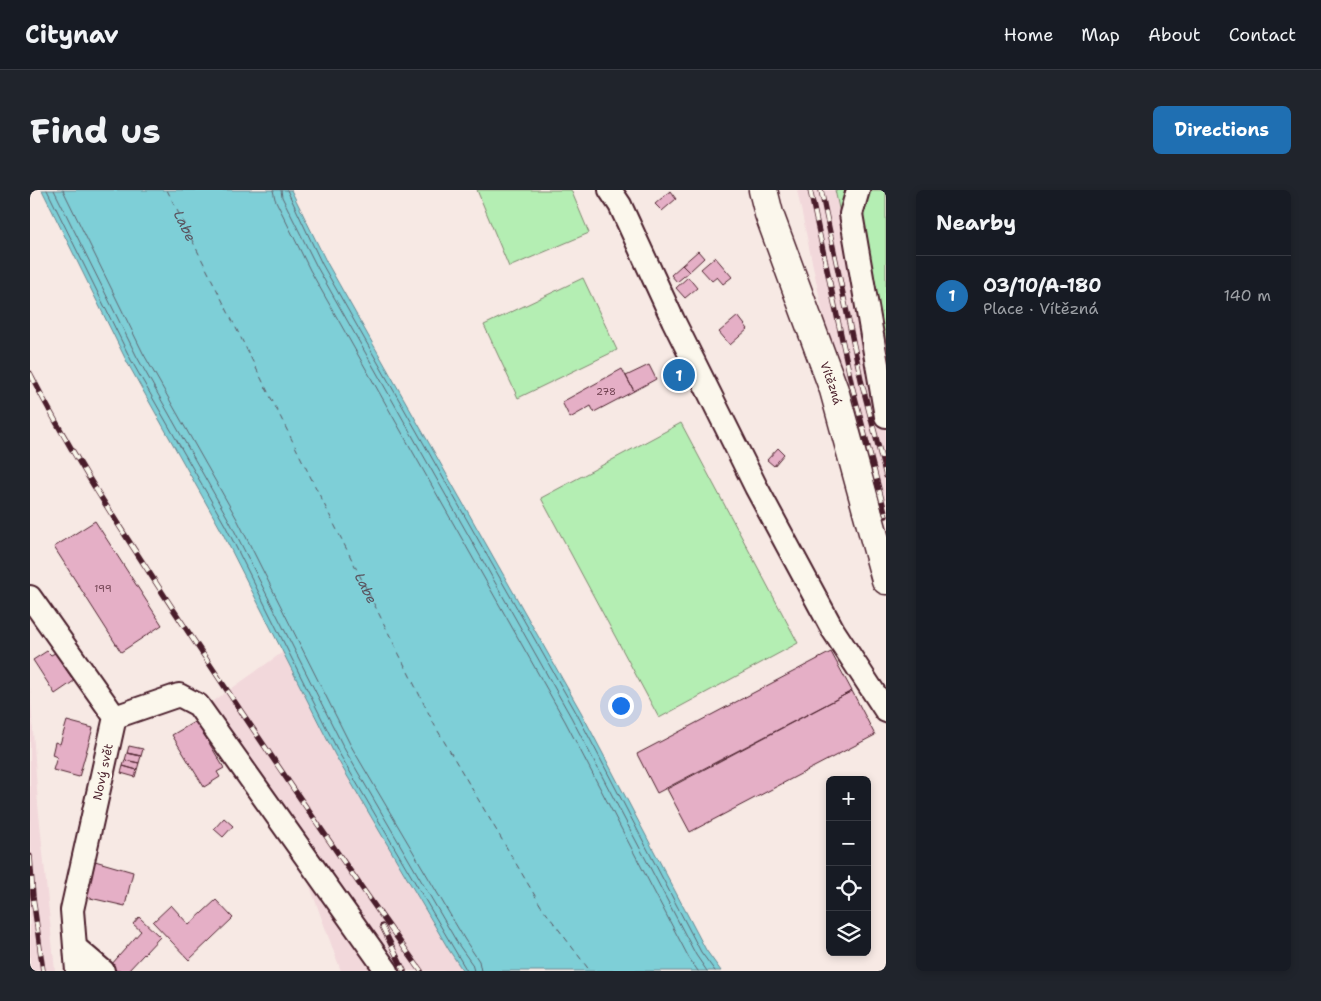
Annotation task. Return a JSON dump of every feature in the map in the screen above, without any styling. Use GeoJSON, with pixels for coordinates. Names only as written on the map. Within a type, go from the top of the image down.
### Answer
{"type":"FeatureCollection","features":[{"type":"Feature","properties":{"kind":"main road","name":"Vítězná"},"geometry":{"type":"LineString","coordinates":[[763,190],[769,214],[834,390],[886,580]]}},
{"type":"Feature","properties":{"kind":"street"},"geometry":{"type":"LineString","coordinates":[[610,190],[620,205],[673,320],[756,487],[833,630],[886,711]]}},
{"type":"Feature","properties":{"kind":"street"},"geometry":{"type":"LineString","coordinates":[[858,190],[851,214],[886,416]]}},
{"type":"Feature","properties":{"kind":"street"},"geometry":{"type":"LineString","coordinates":[[30,597],[115,717],[179,695],[198,705],[387,971]]}},
{"type":"Feature","properties":{"kind":"street","name":"Nový svět"},"geometry":{"type":"LineString","coordinates":[[77,971],[72,910],[115,717]]}},
{"type":"Feature","properties":{"kind":"street"},"geometry":{"type":"LineString","coordinates":[[76,948],[103,971]]}},
{"type":"Feature","properties":{"kind":"shaded area"},"geometry":{"type":"Polygon","coordinates":[[[797,190],[835,190],[886,423],[886,561],[839,390],[797,190]]]}},
{"type":"Feature","properties":{"kind":"shaded area"},"geometry":{"type":"Polygon","coordinates":[[[283,652],[335,755],[463,971],[341,971],[298,854],[197,713],[283,652]]]}},
{"type":"Feature","properties":{"kind":"shaded area"},"geometry":{"type":"Polygon","coordinates":[[[30,687],[38,804],[55,971],[30,971],[30,687]]]}},
{"type":"Feature","properties":{"kind":"green space"},"geometry":{"type":"Polygon","coordinates":[[[477,190],[571,190],[589,233],[509,267],[477,190]]]}},
{"type":"Feature","properties":{"kind":"green space"},"geometry":{"type":"Polygon","coordinates":[[[835,190],[886,190],[886,423],[835,190]]]}},
{"type":"Feature","properties":{"kind":"green space"},"geometry":{"type":"Polygon","coordinates":[[[583,278],[617,350],[518,398],[484,325],[583,278]]]}},
{"type":"Feature","properties":{"kind":"green space"},"geometry":{"type":"Polygon","coordinates":[[[681,423],[798,643],[659,718],[541,498],[681,423]]]}},
{"type":"Feature","properties":{"kind":"water","name":"Labe"},"geometry":{"type":"Polygon","coordinates":[[[42,190],[291,190],[326,261],[581,712],[706,950],[721,971],[463,971],[335,755],[220,528],[127,362],[42,190]]]}},
{"type":"Feature","properties":{"kind":"building"},"geometry":{"type":"Polygon","coordinates":[[[670,191],[676,199],[662,211],[655,204],[670,191]]]}},
{"type":"Feature","properties":{"kind":"building"},"geometry":{"type":"Polygon","coordinates":[[[698,251],[704,258],[689,272],[682,265],[698,251]]]}},
{"type":"Feature","properties":{"kind":"building"},"geometry":{"type":"Polygon","coordinates":[[[715,257],[732,277],[723,284],[717,277],[712,281],[701,269],[715,257]]]}},
{"type":"Feature","properties":{"kind":"building"},"geometry":{"type":"Polygon","coordinates":[[[682,265],[689,272],[677,282],[671,275],[682,265]]]}},
{"type":"Feature","properties":{"kind":"building"},"geometry":{"type":"Polygon","coordinates":[[[688,277],[697,288],[685,298],[676,288],[688,277]]]}},
{"type":"Feature","properties":{"kind":"building"},"geometry":{"type":"Polygon","coordinates":[[[738,316],[748,329],[730,345],[719,332],[738,316]]]}},
{"type":"Feature","properties":{"kind":"building"},"geometry":{"type":"Polygon","coordinates":[[[669,364],[672,367],[678,365],[683,373],[683,377],[679,379],[680,382],[669,364]]]}},
{"type":"Feature","properties":{"kind":"building"},"geometry":{"type":"Polygon","coordinates":[[[649,365],[656,379],[634,391],[626,376],[649,365]]]}},
{"type":"Feature","properties":{"kind":"building"},"geometry":{"type":"Polygon","coordinates":[[[622,369],[634,391],[594,412],[591,406],[570,418],[562,402],[622,369]]]}},
{"type":"Feature","properties":{"kind":"building"},"geometry":{"type":"Polygon","coordinates":[[[778,448],[784,454],[774,466],[767,460],[778,448]]]}},
{"type":"Feature","properties":{"kind":"building"},"geometry":{"type":"Polygon","coordinates":[[[95,521],[162,625],[121,652],[54,547],[95,521]]]}},
{"type":"Feature","properties":{"kind":"building"},"geometry":{"type":"Polygon","coordinates":[[[47,651],[51,655],[55,653],[74,681],[55,694],[33,660],[47,651]]]}},
{"type":"Feature","properties":{"kind":"building"},"geometry":{"type":"Polygon","coordinates":[[[831,652],[852,691],[657,793],[637,754],[831,652]]]}},
{"type":"Feature","properties":{"kind":"building"},"geometry":{"type":"Polygon","coordinates":[[[852,691],[875,735],[690,832],[667,789],[852,691]]]}},
{"type":"Feature","properties":{"kind":"building"},"geometry":{"type":"Polygon","coordinates":[[[67,721],[93,728],[79,777],[53,770],[57,757],[52,755],[55,742],[60,744],[67,721]]]}},
{"type":"Feature","properties":{"kind":"building"},"geometry":{"type":"Polygon","coordinates":[[[196,721],[224,768],[217,772],[220,777],[204,787],[172,735],[196,721]]]}},
{"type":"Feature","properties":{"kind":"building"},"geometry":{"type":"Polygon","coordinates":[[[129,746],[143,749],[141,756],[127,753],[129,746]]]}},
{"type":"Feature","properties":{"kind":"building"},"geometry":{"type":"Polygon","coordinates":[[[127,753],[141,756],[139,763],[125,760],[127,753]]]}},
{"type":"Feature","properties":{"kind":"building"},"geometry":{"type":"Polygon","coordinates":[[[125,760],[139,763],[137,770],[123,766],[125,760]]]}},
{"type":"Feature","properties":{"kind":"building"},"geometry":{"type":"Polygon","coordinates":[[[123,766],[137,770],[135,777],[121,773],[123,766]]]}},
{"type":"Feature","properties":{"kind":"building"},"geometry":{"type":"Polygon","coordinates":[[[224,818],[233,826],[223,837],[214,829],[224,818]]]}},
{"type":"Feature","properties":{"kind":"building"},"geometry":{"type":"Polygon","coordinates":[[[95,861],[133,872],[125,906],[86,897],[95,861]]]}},
{"type":"Feature","properties":{"kind":"building"},"geometry":{"type":"Polygon","coordinates":[[[216,900],[233,918],[189,960],[153,922],[171,905],[189,925],[216,900]]]}},
{"type":"Feature","properties":{"kind":"building"},"geometry":{"type":"Polygon","coordinates":[[[139,917],[160,937],[128,971],[117,971],[111,965],[141,931],[133,924],[139,917]]]}},
{"type":"Feature","properties":{"kind":"ferry route"},"geometry":{"type":"LineString","coordinates":[[167,190],[435,726],[541,906],[590,971]]}},
{"type":"Feature","properties":{"kind":"railway"},"geometry":{"type":"LineString","coordinates":[[810,190],[852,386],[886,516]]}},
{"type":"Feature","properties":{"kind":"railway"},"geometry":{"type":"LineString","coordinates":[[821,190],[862,384],[886,476]]}},
{"type":"Feature","properties":{"kind":"railway"},"geometry":{"type":"LineString","coordinates":[[30,373],[81,465],[175,612],[296,793],[421,971]]}},
{"type":"Feature","properties":{"kind":"railway"},"geometry":{"type":"LineString","coordinates":[[30,856],[33,897],[43,971]]}},
{"type":"Feature","properties":{"kind":"railway"},"geometry":{"type":"LineString","coordinates":[[382,926],[404,971]]}},
{"type":"Feature","properties":{"kind":"place","name":"O3/10/A-180"},"geometry":{"type":"Point","coordinates":[679,375]}}]}
